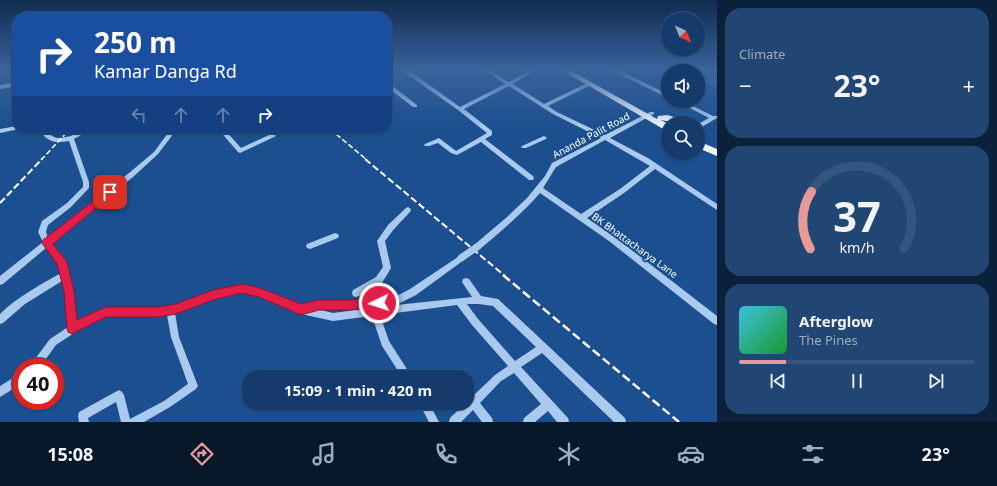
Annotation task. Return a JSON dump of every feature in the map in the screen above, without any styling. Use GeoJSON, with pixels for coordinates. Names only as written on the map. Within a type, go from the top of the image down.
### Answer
{"type":"FeatureCollection","features":[{"type":"Feature","properties":{"kind":"main road"},"geometry":{"type":"LineString","coordinates":[[596,88],[650,115],[661,118]]}},
{"type":"Feature","properties":{"kind":"main road"},"geometry":{"type":"LineString","coordinates":[[605,88],[661,123]]}},
{"type":"Feature","properties":{"kind":"main road"},"geometry":{"type":"LineString","coordinates":[[705,142],[717,148]]}},
{"type":"Feature","properties":{"kind":"main road"},"geometry":{"type":"LineString","coordinates":[[705,148],[717,154]]}},
{"type":"Feature","properties":{"kind":"street"},"geometry":{"type":"LineString","coordinates":[[392,88],[414,106]]}},
{"type":"Feature","properties":{"kind":"street"},"geometry":{"type":"LineString","coordinates":[[428,145],[439,140],[453,152],[457,153],[490,134],[490,132],[430,88]]}},
{"type":"Feature","properties":{"kind":"street"},"geometry":{"type":"LineString","coordinates":[[460,109],[501,88]]}},
{"type":"Feature","properties":{"kind":"street"},"geometry":{"type":"LineString","coordinates":[[514,88],[544,106],[606,138],[654,166],[717,207]]}},
{"type":"Feature","properties":{"kind":"street"},"geometry":{"type":"LineString","coordinates":[[544,106],[581,88]]}},
{"type":"Feature","properties":{"kind":"street"},"geometry":{"type":"LineString","coordinates":[[650,88],[661,93]]}},
{"type":"Feature","properties":{"kind":"street"},"geometry":{"type":"LineString","coordinates":[[694,108],[715,117]]}},
{"type":"Feature","properties":{"kind":"street","name":"Ananda Palit Road"},"geometry":{"type":"LineString","coordinates":[[301,310],[319,305],[394,302],[413,292],[477,247],[518,213],[532,199],[549,175],[554,165],[650,115]]}},
{"type":"Feature","properties":{"kind":"street"},"geometry":{"type":"LineString","coordinates":[[705,123],[715,117]]}},
{"type":"Feature","properties":{"kind":"street"},"geometry":{"type":"LineString","coordinates":[[0,131],[12,129]]}},
{"type":"Feature","properties":{"kind":"street"},"geometry":{"type":"LineString","coordinates":[[46,134],[49,138],[71,139],[81,134]]}},
{"type":"Feature","properties":{"kind":"street"},"geometry":{"type":"LineString","coordinates":[[0,281],[131,175],[156,153],[170,134]]}},
{"type":"Feature","properties":{"kind":"street"},"geometry":{"type":"LineString","coordinates":[[225,134],[240,151],[273,136],[271,134]]}},
{"type":"Feature","properties":{"kind":"street"},"geometry":{"type":"LineString","coordinates":[[524,147],[544,138]]}},
{"type":"Feature","properties":{"kind":"street"},"geometry":{"type":"LineString","coordinates":[[71,139],[87,185],[86,188],[69,205],[42,226],[42,232],[47,243],[62,262],[69,291],[72,328]]}},
{"type":"Feature","properties":{"kind":"street"},"geometry":{"type":"LineString","coordinates":[[480,139],[531,178]]}},
{"type":"Feature","properties":{"kind":"street"},"geometry":{"type":"LineString","coordinates":[[581,218],[622,191],[654,166]]}},
{"type":"Feature","properties":{"kind":"street","name":"BK Bhattacharya Lane"},"geometry":{"type":"LineString","coordinates":[[538,189],[612,239],[717,321]]}},
{"type":"Feature","properties":{"kind":"street"},"geometry":{"type":"LineString","coordinates":[[356,293],[379,280],[387,268],[381,241],[391,227],[408,210]]}},
{"type":"Feature","properties":{"kind":"street"},"geometry":{"type":"LineString","coordinates":[[310,246],[335,236]]}},
{"type":"Feature","properties":{"kind":"street"},"geometry":{"type":"LineString","coordinates":[[0,320],[34,293],[65,275]]}},
{"type":"Feature","properties":{"kind":"street"},"geometry":{"type":"LineString","coordinates":[[466,282],[479,300]]}},
{"type":"Feature","properties":{"kind":"street"},"geometry":{"type":"LineString","coordinates":[[40,358],[52,342],[72,328],[106,312],[127,311],[144,313],[170,310],[213,295],[242,289],[260,292],[301,310],[333,317],[459,301],[479,300],[495,302],[621,422]]}},
{"type":"Feature","properties":{"kind":"street"},"geometry":{"type":"LineString","coordinates":[[459,301],[474,322],[547,405],[564,422]]}},
{"type":"Feature","properties":{"kind":"street"},"geometry":{"type":"LineString","coordinates":[[134,422],[166,404],[193,386],[175,337],[170,310]]}},
{"type":"Feature","properties":{"kind":"street"},"geometry":{"type":"LineString","coordinates":[[375,312],[385,343],[402,370]]}},
{"type":"Feature","properties":{"kind":"street"},"geometry":{"type":"LineString","coordinates":[[474,402],[498,378],[543,347]]}},
{"type":"Feature","properties":{"kind":"street"},"geometry":{"type":"LineString","coordinates":[[0,392],[12,384]]}},
{"type":"Feature","properties":{"kind":"street"},"geometry":{"type":"LineString","coordinates":[[84,422],[82,416],[119,395],[126,422]]}},
{"type":"Feature","properties":{"kind":"street"},"geometry":{"type":"LineString","coordinates":[[474,404],[488,422]]}},
{"type":"Feature","properties":{"kind":"street"},"geometry":{"type":"LineString","coordinates":[[528,422],[547,405]]}},
{"type":"Feature","properties":{"kind":"street"},"geometry":{"type":"LineString","coordinates":[[428,410],[434,422]]}},
{"type":"Feature","properties":{"kind":"street"},"geometry":{"type":"LineString","coordinates":[[454,422],[466,410]]}},
{"type":"Feature","properties":{"kind":"railway"},"geometry":{"type":"LineString","coordinates":[[41,160],[65,134]]}},
{"type":"Feature","properties":{"kind":"railway"},"geometry":{"type":"LineString","coordinates":[[336,134],[367,160]]}},
{"type":"Feature","properties":{"kind":"railway"},"geometry":{"type":"LineString","coordinates":[[0,203],[42,159]]}},
{"type":"Feature","properties":{"kind":"railway"},"geometry":{"type":"LineString","coordinates":[[365,159],[505,276]]}},
{"type":"Feature","properties":{"kind":"railway"},"geometry":{"type":"LineString","coordinates":[[503,275],[679,422]]}},
{"type":"Feature","properties":{"kind":"route"},"geometry":{"type":"LineString","coordinates":[[110,192],[47,243],[62,262],[69,291],[72,328],[94,316],[106,312],[159,312],[176,309],[213,295],[242,289],[260,292],[282,303],[301,310],[319,305],[379,303]]}}]}
